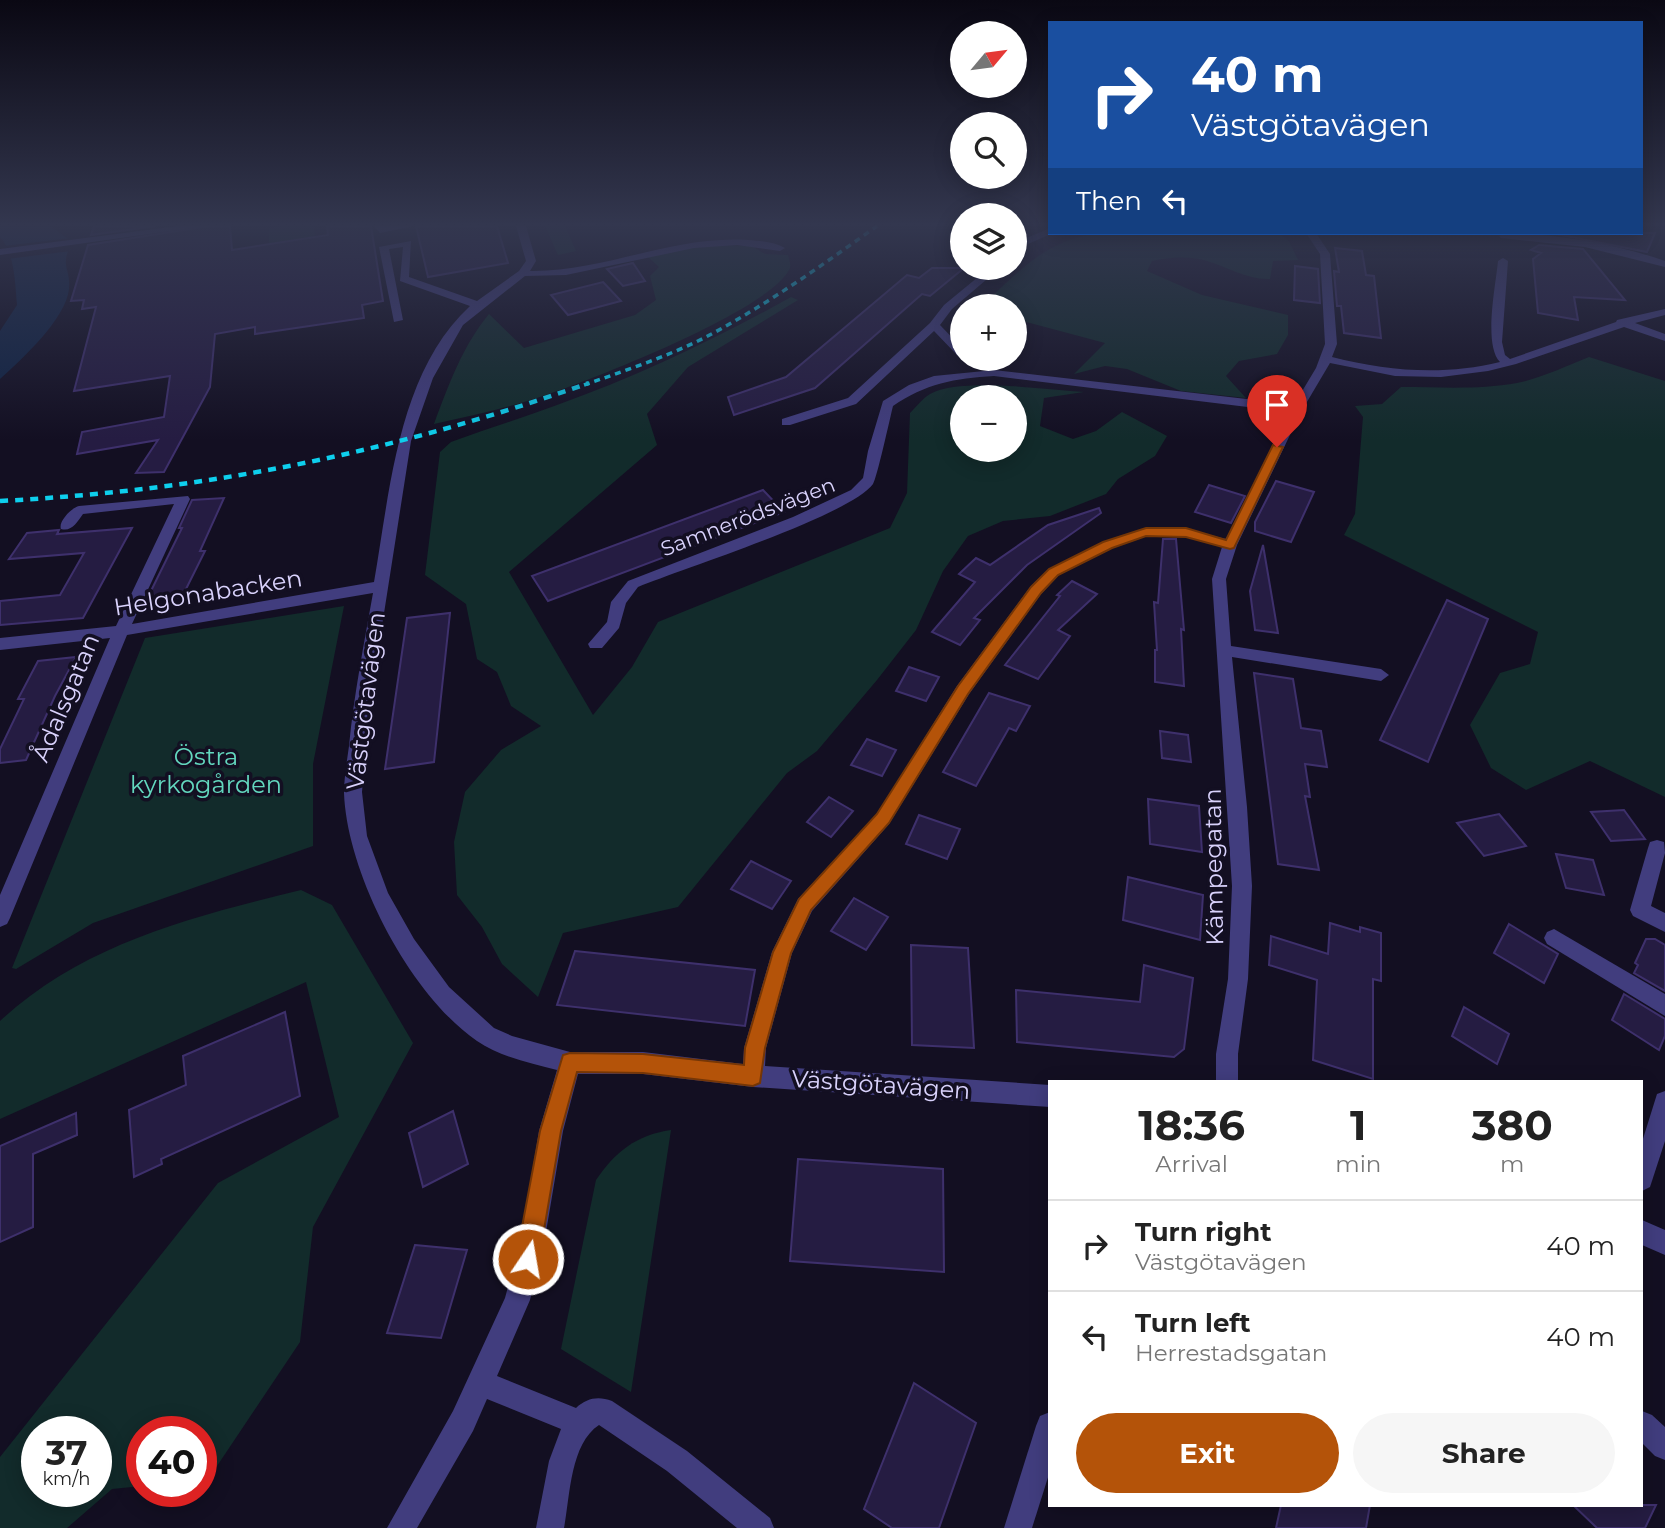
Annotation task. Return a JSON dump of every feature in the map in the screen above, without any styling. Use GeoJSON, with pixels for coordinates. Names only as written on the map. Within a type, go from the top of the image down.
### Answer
{"type":"FeatureCollection","features":[{"type":"Feature","properties":{"kind":"street"},"geometry":{"type":"LineString","coordinates":[[394,297],[398,320]]}},
{"type":"Feature","properties":{"kind":"street"},"geometry":{"type":"LineString","coordinates":[[459,297],[478,305]]}},
{"type":"Feature","properties":{"kind":"street","name":"Västgötavägen"},"geometry":{"type":"LineString","coordinates":[[489,297],[458,323],[415,407],[405,440],[361,709],[354,775],[354,813],[368,869],[407,946],[442,994],[466,1020],[485,1035],[510,1046],[570,1062],[643,1063],[753,1076],[1048,1096]]}},
{"type":"Feature","properties":{"kind":"street"},"geometry":{"type":"LineString","coordinates":[[786,422],[852,401],[934,325],[947,307],[959,297]]}},
{"type":"Feature","properties":{"kind":"street","name":"Kämpegatan"},"geometry":{"type":"LineString","coordinates":[[1227,1080],[1227,1054],[1238,979],[1242,886],[1219,579],[1230,545],[1295,412],[1326,359],[1331,344],[1328,297]]}},
{"type":"Feature","properties":{"kind":"street"},"geometry":{"type":"LineString","coordinates":[[1500,297],[1496,342],[1500,356],[1508,363]]}},
{"type":"Feature","properties":{"kind":"street"},"geometry":{"type":"LineString","coordinates":[[1326,359],[1369,370],[1406,375],[1471,371],[1508,363],[1621,322],[1665,312]]}},
{"type":"Feature","properties":{"kind":"street"},"geometry":{"type":"LineString","coordinates":[[1621,322],[1665,338]]}},
{"type":"Feature","properties":{"kind":"street"},"geometry":{"type":"LineString","coordinates":[[934,325],[950,342]]}},
{"type":"Feature","properties":{"kind":"street","name":"Samnerödsvägen"},"geometry":{"type":"LineString","coordinates":[[596,644],[614,624],[619,602],[634,584],[851,497],[861,490],[870,478],[873,452],[887,404],[916,385],[951,374],[994,373],[1295,412]]}},
{"type":"Feature","properties":{"kind":"street","name":"Ådalsgatan"},"geometry":{"type":"LineString","coordinates":[[0,918],[121,631],[183,499],[79,510],[66,526]]}},
{"type":"Feature","properties":{"kind":"street"},"geometry":{"type":"LineString","coordinates":[[753,1076],[755,1048],[782,952],[805,905],[883,818],[963,690],[1036,590],[1054,572],[1108,545],[1146,532],[1186,533],[1230,545]]}},
{"type":"Feature","properties":{"kind":"street","name":"Helgonabacken"},"geometry":{"type":"LineString","coordinates":[[0,644],[121,631],[382,586]]}},
{"type":"Feature","properties":{"kind":"street"},"geometry":{"type":"LineString","coordinates":[[1223,650],[1381,675]]}},
{"type":"Feature","properties":{"kind":"street"},"geometry":{"type":"LineString","coordinates":[[1657,848],[1640,909],[1665,923]]}},
{"type":"Feature","properties":{"kind":"street"},"geometry":{"type":"LineString","coordinates":[[1554,938],[1665,1006]]}},
{"type":"Feature","properties":{"kind":"street"},"geometry":{"type":"LineString","coordinates":[[401,1528],[464,1421],[517,1300],[533,1238],[551,1131],[570,1062]]}},
{"type":"Feature","properties":{"kind":"street"},"geometry":{"type":"LineString","coordinates":[[1643,1176],[1665,1102]]}},
{"type":"Feature","properties":{"kind":"street"},"geometry":{"type":"LineString","coordinates":[[1643,1232],[1665,1243]]}},
{"type":"Feature","properties":{"kind":"street"},"geometry":{"type":"LineString","coordinates":[[481,1383],[579,1423]]}},
{"type":"Feature","properties":{"kind":"street"},"geometry":{"type":"LineString","coordinates":[[550,1528],[570,1437],[579,1423],[592,1412],[602,1412],[677,1461],[760,1528]]}},
{"type":"Feature","properties":{"kind":"street"},"geometry":{"type":"LineString","coordinates":[[1643,1426],[1665,1446]]}},
{"type":"Feature","properties":{"kind":"street"},"geometry":{"type":"LineString","coordinates":[[1018,1528],[1048,1432]]}},
{"type":"Feature","properties":{"kind":"green space"},"geometry":{"type":"Polygon","coordinates":[[[655,297],[759,297],[714,324],[637,360],[530,400],[434,424],[464,352],[489,314],[524,348],[635,315],[656,300],[655,297]]]}},
{"type":"Feature","properties":{"kind":"green space"},"geometry":{"type":"Polygon","coordinates":[[[790,297],[798,300],[688,367],[647,414],[657,445],[509,572],[593,715],[632,667],[658,622],[890,528],[907,493],[910,413],[930,394],[950,388],[950,462],[1027,462],[1027,387],[1084,392],[1044,398],[1040,426],[1073,439],[1096,431],[1122,412],[1167,436],[1155,456],[1118,479],[1106,494],[1050,516],[1003,521],[968,536],[943,571],[916,630],[877,680],[817,751],[787,773],[678,907],[563,933],[538,997],[502,964],[482,927],[457,895],[454,842],[465,792],[501,750],[541,726],[511,706],[497,672],[477,659],[466,604],[425,575],[440,452],[451,442],[587,394],[647,369],[790,297]]]}},
{"type":"Feature","properties":{"kind":"green space"},"geometry":{"type":"Polygon","coordinates":[[[1027,297],[1212,297],[1288,315],[1288,335],[1277,354],[1239,361],[1226,376],[1246,398],[1181,391],[1127,369],[1105,366],[1074,374],[1105,343],[1027,322],[1027,297]]]}},
{"type":"Feature","properties":{"kind":"green space"},"geometry":{"type":"Polygon","coordinates":[[[1589,357],[1665,381],[1665,797],[1590,761],[1526,790],[1491,768],[1470,725],[1500,673],[1530,664],[1538,632],[1344,535],[1355,514],[1363,417],[1355,406],[1382,404],[1401,387],[1474,387],[1517,383],[1589,357]]]}},
{"type":"Feature","properties":{"kind":"green space","name":"Östra kyrkogården"},"geometry":{"type":"Polygon","coordinates":[[[344,606],[313,764],[313,846],[93,923],[16,969],[12,968],[145,638],[344,606]]]}},
{"type":"Feature","properties":{"kind":"green space"},"geometry":{"type":"Polygon","coordinates":[[[301,890],[332,905],[413,1043],[313,1227],[300,1342],[217,1466],[217,1416],[126,1416],[126,1488],[112,1489],[112,1416],[33,1416],[218,1183],[339,1117],[306,982],[0,1119],[0,1021],[32,994],[103,953],[141,936],[220,911],[301,890]]]}},
{"type":"Feature","properties":{"kind":"green space"},"geometry":{"type":"Polygon","coordinates":[[[671,1130],[631,1392],[561,1349],[596,1180],[628,1146],[647,1136],[671,1130]]]}},
{"type":"Feature","properties":{"kind":"green space"},"geometry":{"type":"Polygon","coordinates":[[[21,1431],[21,1507],[91,1507],[67,1528],[0,1528],[0,1457],[21,1431]]]}},
{"type":"Feature","properties":{"kind":"water"},"geometry":{"type":"Polygon","coordinates":[[[16,297],[67,297],[51,326],[0,379],[0,331],[17,305],[16,297]]]}},
{"type":"Feature","properties":{"kind":"building"},"geometry":{"type":"Polygon","coordinates":[[[72,297],[382,297],[383,301],[362,305],[364,318],[255,334],[255,327],[215,334],[210,387],[164,472],[136,473],[158,440],[77,454],[82,432],[164,417],[170,376],[74,391],[96,307],[82,309],[84,300],[71,301],[72,297]]]}},
{"type":"Feature","properties":{"kind":"building"},"geometry":{"type":"Polygon","coordinates":[[[553,297],[618,297],[621,301],[568,315],[553,297]]]}},
{"type":"Feature","properties":{"kind":"building"},"geometry":{"type":"Polygon","coordinates":[[[881,297],[918,297],[815,388],[734,415],[728,397],[786,377],[881,297]]]}},
{"type":"Feature","properties":{"kind":"building"},"geometry":{"type":"Polygon","coordinates":[[[1294,297],[1320,297],[1320,303],[1294,300],[1294,297]]]}},
{"type":"Feature","properties":{"kind":"building"},"geometry":{"type":"Polygon","coordinates":[[[1336,297],[1376,297],[1381,338],[1344,333],[1341,306],[1337,306],[1336,297]]]}},
{"type":"Feature","properties":{"kind":"building"},"geometry":{"type":"Polygon","coordinates":[[[1537,297],[1574,297],[1578,320],[1538,313],[1537,297]]]}},
{"type":"Feature","properties":{"kind":"building"},"geometry":{"type":"Polygon","coordinates":[[[1579,297],[1623,297],[1625,300],[1579,297]]]}},
{"type":"Feature","properties":{"kind":"building"},"geometry":{"type":"Polygon","coordinates":[[[1276,481],[1314,492],[1291,542],[1255,531],[1255,522],[1276,481]]]}},
{"type":"Feature","properties":{"kind":"building"},"geometry":{"type":"Polygon","coordinates":[[[1209,485],[1245,496],[1231,523],[1195,512],[1209,485]]]}},
{"type":"Feature","properties":{"kind":"building"},"geometry":{"type":"Polygon","coordinates":[[[763,490],[784,512],[548,601],[532,576],[763,490]]]}},
{"type":"Feature","properties":{"kind":"building"},"geometry":{"type":"Polygon","coordinates":[[[224,498],[200,551],[205,551],[182,597],[147,599],[182,528],[179,528],[192,500],[224,498]]]}},
{"type":"Feature","properties":{"kind":"building"},"geometry":{"type":"Polygon","coordinates":[[[1099,508],[1101,513],[1027,565],[974,618],[980,620],[960,645],[932,632],[975,582],[959,574],[976,558],[990,565],[1048,525],[1099,508]]]}},
{"type":"Feature","properties":{"kind":"building"},"geometry":{"type":"Polygon","coordinates":[[[132,528],[83,618],[0,625],[0,601],[60,595],[84,553],[9,559],[27,533],[59,530],[57,534],[132,528]]]}},
{"type":"Feature","properties":{"kind":"building"},"geometry":{"type":"Polygon","coordinates":[[[1163,539],[1176,539],[1184,630],[1181,629],[1184,686],[1155,682],[1157,650],[1154,602],[1158,603],[1163,539]]]}},
{"type":"Feature","properties":{"kind":"building"},"geometry":{"type":"Polygon","coordinates":[[[1263,545],[1278,633],[1255,630],[1250,591],[1263,545]]]}},
{"type":"Feature","properties":{"kind":"building"},"geometry":{"type":"Polygon","coordinates":[[[1072,581],[1097,594],[1058,630],[1070,636],[1038,679],[1005,665],[1060,596],[1057,595],[1072,581]]]}},
{"type":"Feature","properties":{"kind":"building"},"geometry":{"type":"Polygon","coordinates":[[[1447,600],[1488,619],[1428,762],[1380,740],[1447,600]]]}},
{"type":"Feature","properties":{"kind":"building"},"geometry":{"type":"Polygon","coordinates":[[[450,613],[434,762],[385,769],[407,618],[450,613]]]}},
{"type":"Feature","properties":{"kind":"building"},"geometry":{"type":"Polygon","coordinates":[[[76,657],[26,760],[0,763],[0,749],[24,699],[18,699],[38,661],[76,657]]]}},
{"type":"Feature","properties":{"kind":"building"},"geometry":{"type":"Polygon","coordinates":[[[909,667],[939,677],[926,701],[896,691],[909,667]]]}},
{"type":"Feature","properties":{"kind":"building"},"geometry":{"type":"Polygon","coordinates":[[[1254,673],[1293,679],[1301,728],[1321,731],[1327,767],[1305,764],[1310,797],[1305,796],[1319,870],[1278,864],[1254,673]]]}},
{"type":"Feature","properties":{"kind":"building"},"geometry":{"type":"Polygon","coordinates":[[[989,693],[1030,706],[1016,731],[1009,728],[976,786],[943,772],[989,693]]]}},
{"type":"Feature","properties":{"kind":"building"},"geometry":{"type":"Polygon","coordinates":[[[1160,731],[1188,735],[1191,762],[1162,758],[1160,731]]]}},
{"type":"Feature","properties":{"kind":"building"},"geometry":{"type":"Polygon","coordinates":[[[867,739],[896,750],[882,776],[851,765],[867,739]]]}},
{"type":"Feature","properties":{"kind":"building"},"geometry":{"type":"Polygon","coordinates":[[[829,797],[853,811],[831,837],[807,822],[829,797]]]}},
{"type":"Feature","properties":{"kind":"building"},"geometry":{"type":"Polygon","coordinates":[[[1148,799],[1199,806],[1202,852],[1150,844],[1148,799]]]}},
{"type":"Feature","properties":{"kind":"building"},"geometry":{"type":"Polygon","coordinates":[[[1624,810],[1645,839],[1611,841],[1591,812],[1624,810]]]}},
{"type":"Feature","properties":{"kind":"building"},"geometry":{"type":"Polygon","coordinates":[[[1499,814],[1526,846],[1484,856],[1457,823],[1499,814]]]}},
{"type":"Feature","properties":{"kind":"building"},"geometry":{"type":"Polygon","coordinates":[[[919,815],[960,829],[947,859],[906,844],[919,815]]]}},
{"type":"Feature","properties":{"kind":"building"},"geometry":{"type":"Polygon","coordinates":[[[1556,854],[1593,860],[1604,895],[1566,888],[1556,854]]]}},
{"type":"Feature","properties":{"kind":"building"},"geometry":{"type":"Polygon","coordinates":[[[751,861],[791,881],[772,909],[731,889],[751,861]]]}},
{"type":"Feature","properties":{"kind":"building"},"geometry":{"type":"Polygon","coordinates":[[[1128,877],[1203,895],[1200,940],[1123,920],[1128,877]]]}},
{"type":"Feature","properties":{"kind":"building"},"geometry":{"type":"Polygon","coordinates":[[[854,898],[888,917],[866,950],[831,931],[854,898]]]}},
{"type":"Feature","properties":{"kind":"building"},"geometry":{"type":"Polygon","coordinates":[[[1330,923],[1360,932],[1360,927],[1381,933],[1381,981],[1373,979],[1373,1079],[1313,1060],[1317,980],[1269,965],[1271,936],[1328,954],[1330,923]]]}},
{"type":"Feature","properties":{"kind":"building"},"geometry":{"type":"Polygon","coordinates":[[[1509,924],[1558,954],[1544,983],[1494,953],[1509,924]]]}},
{"type":"Feature","properties":{"kind":"building"},"geometry":{"type":"Polygon","coordinates":[[[1646,939],[1655,939],[1665,945],[1665,991],[1634,973],[1638,965],[1635,963],[1646,939]]]}},
{"type":"Feature","properties":{"kind":"building"},"geometry":{"type":"Polygon","coordinates":[[[911,945],[968,948],[974,1048],[912,1045],[911,945]]]}},
{"type":"Feature","properties":{"kind":"building"},"geometry":{"type":"Polygon","coordinates":[[[575,951],[755,970],[745,1026],[557,1005],[575,951]]]}},
{"type":"Feature","properties":{"kind":"building"},"geometry":{"type":"Polygon","coordinates":[[[1144,965],[1193,978],[1184,1049],[1174,1057],[1017,1042],[1016,990],[1140,1002],[1144,965]]]}},
{"type":"Feature","properties":{"kind":"building"},"geometry":{"type":"Polygon","coordinates":[[[1624,994],[1665,1019],[1665,1036],[1659,1050],[1612,1020],[1624,994]]]}},
{"type":"Feature","properties":{"kind":"building"},"geometry":{"type":"Polygon","coordinates":[[[1464,1007],[1509,1034],[1497,1064],[1452,1036],[1464,1007]]]}},
{"type":"Feature","properties":{"kind":"building"},"geometry":{"type":"Polygon","coordinates":[[[285,1012],[300,1096],[161,1159],[162,1164],[134,1177],[129,1110],[186,1085],[183,1056],[285,1012]]]}},
{"type":"Feature","properties":{"kind":"building"},"geometry":{"type":"Polygon","coordinates":[[[453,1111],[468,1164],[423,1187],[409,1133],[453,1111]]]}},
{"type":"Feature","properties":{"kind":"building"},"geometry":{"type":"Polygon","coordinates":[[[76,1113],[77,1135],[33,1154],[33,1227],[0,1242],[0,1146],[76,1113]]]}},
{"type":"Feature","properties":{"kind":"building"},"geometry":{"type":"Polygon","coordinates":[[[798,1159],[943,1169],[944,1272],[790,1261],[798,1159]]]}},
{"type":"Feature","properties":{"kind":"building"},"geometry":{"type":"Polygon","coordinates":[[[415,1245],[467,1250],[441,1338],[387,1333],[415,1245]]]}},
{"type":"Feature","properties":{"kind":"building"},"geometry":{"type":"Polygon","coordinates":[[[914,1383],[976,1423],[939,1528],[892,1528],[864,1509],[914,1383]]]}},
{"type":"Feature","properties":{"kind":"building"},"geometry":{"type":"Polygon","coordinates":[[[1656,1505],[1645,1528],[1597,1528],[1575,1507],[1656,1505]]]}},
{"type":"Feature","properties":{"kind":"building"},"geometry":{"type":"Polygon","coordinates":[[[1281,1507],[1370,1507],[1366,1528],[1276,1528],[1281,1507]]]}},
{"type":"Feature","properties":{"kind":"railway"},"geometry":{"type":"LineString","coordinates":[[584,385],[660,358],[704,338],[774,297]]}},
{"type":"Feature","properties":{"kind":"railway"},"geometry":{"type":"LineString","coordinates":[[0,501],[153,488],[299,464],[443,429],[589,383]]}},
{"type":"Feature","properties":{"kind":"route"},"geometry":{"type":"LineString","coordinates":[[528,1259],[551,1131],[570,1062],[643,1063],[753,1076],[755,1048],[782,952],[805,905],[883,818],[963,690],[1036,590],[1054,572],[1108,545],[1146,532],[1186,533],[1230,545],[1277,447]]}}]}
